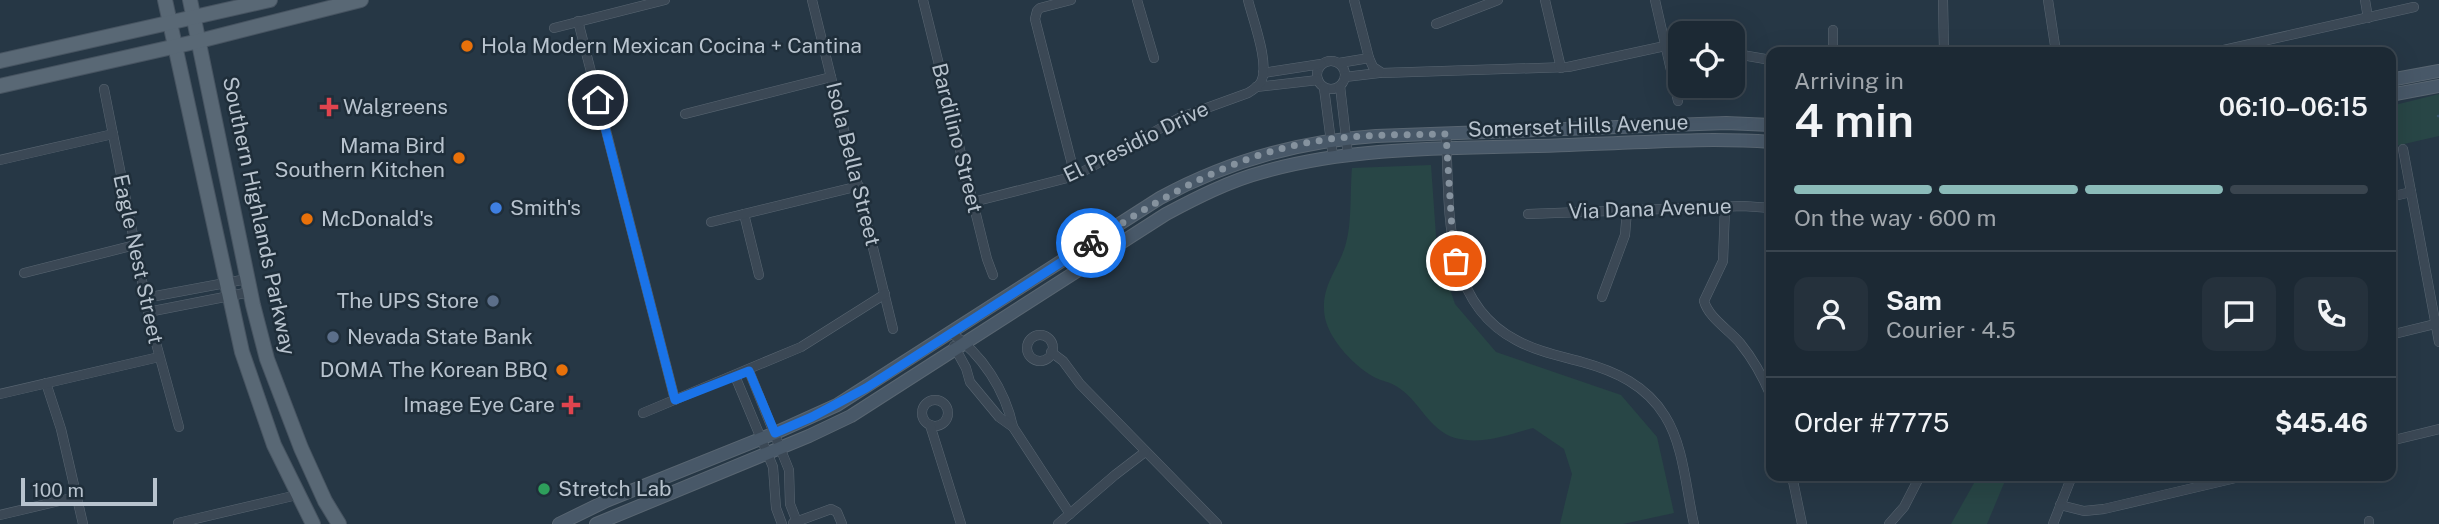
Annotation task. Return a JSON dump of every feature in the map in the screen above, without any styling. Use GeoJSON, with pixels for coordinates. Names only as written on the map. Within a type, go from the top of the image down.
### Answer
{"type":"FeatureCollection","features":[{"type":"Feature","properties":{"kind":"main road","name":"Southern Highlands Parkway"},"geometry":{"type":"LineString","coordinates":[[165,0],[251,384],[274,445],[313,524]]}},
{"type":"Feature","properties":{"kind":"main road","name":"Southern Highlands Parkway"},"geometry":{"type":"LineString","coordinates":[[190,0],[259,334],[278,392],[311,470],[339,524]]}},
{"type":"Feature","properties":{"kind":"main road"},"geometry":{"type":"LineString","coordinates":[[0,86],[197,29],[270,0]]}},
{"type":"Feature","properties":{"kind":"main road"},"geometry":{"type":"LineString","coordinates":[[0,61],[173,34],[361,0]]}},
{"type":"Feature","properties":{"kind":"main road"},"geometry":{"type":"LineString","coordinates":[[2396,79],[2439,71]]}},
{"type":"Feature","properties":{"kind":"main road"},"geometry":{"type":"LineString","coordinates":[[2396,95],[2439,86]]}},
{"type":"Feature","properties":{"kind":"main road","name":"Somerset Hills Avenue"},"geometry":{"type":"LineString","coordinates":[[559,524],[615,498],[812,417],[866,388],[1146,207],[1181,187],[1267,152],[1346,138],[1726,123],[1766,125]]}},
{"type":"Feature","properties":{"kind":"main road","name":"Somerset Hills Avenue"},"geometry":{"type":"LineString","coordinates":[[596,524],[851,416],[1185,204],[1259,172],[1348,155],[1709,141],[1766,142]]}},
{"type":"Feature","properties":{"kind":"main road"},"geometry":{"type":"LineString","coordinates":[[615,498],[621,513]]}},
{"type":"Feature","properties":{"kind":"street"},"geometry":{"type":"LineString","coordinates":[[554,28],[665,0]]}},
{"type":"Feature","properties":{"kind":"street","name":"Isola Bella Street"},"geometry":{"type":"LineString","coordinates":[[812,0],[893,329]]}},
{"type":"Feature","properties":{"kind":"street","name":"Bardilino Street"},"geometry":{"type":"LineString","coordinates":[[923,0],[993,275]]}},
{"type":"Feature","properties":{"kind":"street"},"geometry":{"type":"LineString","coordinates":[[1071,0],[1044,7],[1037,11],[1035,19],[1075,176]]}},
{"type":"Feature","properties":{"kind":"street"},"geometry":{"type":"LineString","coordinates":[[1137,0],[1154,58]]}},
{"type":"Feature","properties":{"kind":"street"},"geometry":{"type":"LineString","coordinates":[[1248,0],[1262,56],[1260,81]]}},
{"type":"Feature","properties":{"kind":"street"},"geometry":{"type":"LineString","coordinates":[[1354,0],[1373,66]]}},
{"type":"Feature","properties":{"kind":"street"},"geometry":{"type":"LineString","coordinates":[[1436,24],[1499,0]]}},
{"type":"Feature","properties":{"kind":"street"},"geometry":{"type":"LineString","coordinates":[[1545,0],[1561,68]]}},
{"type":"Feature","properties":{"kind":"street"},"geometry":{"type":"LineString","coordinates":[[1655,0],[1678,101]]}},
{"type":"Feature","properties":{"kind":"street"},"geometry":{"type":"LineString","coordinates":[[1943,0],[1944,47]]}},
{"type":"Feature","properties":{"kind":"street"},"geometry":{"type":"LineString","coordinates":[[2049,0],[2055,47]]}},
{"type":"Feature","properties":{"kind":"street"},"geometry":{"type":"LineString","coordinates":[[2365,0],[2368,18]]}},
{"type":"Feature","properties":{"kind":"street"},"geometry":{"type":"LineString","coordinates":[[2238,47],[2414,7]]}},
{"type":"Feature","properties":{"kind":"street"},"geometry":{"type":"LineString","coordinates":[[578,22],[675,400]]}},
{"type":"Feature","properties":{"kind":"street"},"geometry":{"type":"LineString","coordinates":[[1833,30],[1833,47]]}},
{"type":"Feature","properties":{"kind":"street"},"geometry":{"type":"LineString","coordinates":[[1333,157],[1317,73],[1321,64],[1330,61],[1373,66],[1561,68],[1665,46]]}},
{"type":"Feature","properties":{"kind":"street"},"geometry":{"type":"LineString","coordinates":[[1745,56],[1766,59]]}},
{"type":"Feature","properties":{"kind":"street"},"geometry":{"type":"LineString","coordinates":[[1339,63],[1345,70],[1340,86],[1348,155]]}},
{"type":"Feature","properties":{"kind":"street","name":"El Presidio Drive"},"geometry":{"type":"LineString","coordinates":[[973,202],[1075,176],[1179,118],[1248,93],[1260,81],[1321,64]]}},
{"type":"Feature","properties":{"kind":"street"},"geometry":{"type":"LineString","coordinates":[[1345,77],[1373,66]]}},
{"type":"Feature","properties":{"kind":"street"},"geometry":{"type":"LineString","coordinates":[[685,114],[831,77]]}},
{"type":"Feature","properties":{"kind":"street","name":"El Presidio Drive"},"geometry":{"type":"LineString","coordinates":[[1260,81],[1321,84]]}},
{"type":"Feature","properties":{"kind":"street"},"geometry":{"type":"LineString","coordinates":[[1321,84],[1331,89],[1340,86]]}},
{"type":"Feature","properties":{"kind":"street","name":"Eagle Nest Street"},"geometry":{"type":"LineString","coordinates":[[104,89],[148,312],[179,427]]}},
{"type":"Feature","properties":{"kind":"street"},"geometry":{"type":"LineString","coordinates":[[0,160],[113,134]]}},
{"type":"Feature","properties":{"kind":"street"},"geometry":{"type":"LineString","coordinates":[[1446,134],[1453,246],[1460,274],[1474,301],[1493,324],[1514,339],[1545,352],[1612,371],[1649,396],[1670,427],[1679,453],[1694,524]]}},
{"type":"Feature","properties":{"kind":"street"},"geometry":{"type":"LineString","coordinates":[[2403,149],[2438,324],[2439,342]]}},
{"type":"Feature","properties":{"kind":"street"},"geometry":{"type":"LineString","coordinates":[[711,222],[859,186]]}},
{"type":"Feature","properties":{"kind":"street"},"geometry":{"type":"LineString","coordinates":[[2396,196],[2412,192]]}},
{"type":"Feature","properties":{"kind":"street"},"geometry":{"type":"LineString","coordinates":[[1725,207],[1726,243],[1723,261],[1704,301],[1707,310],[1751,358],[1766,386]]}},
{"type":"Feature","properties":{"kind":"street","name":"Via Dana Avenue"},"geometry":{"type":"LineString","coordinates":[[1528,214],[1766,208]]}},
{"type":"Feature","properties":{"kind":"street"},"geometry":{"type":"LineString","coordinates":[[1602,297],[1625,235],[1627,210]]}},
{"type":"Feature","properties":{"kind":"street"},"geometry":{"type":"LineString","coordinates":[[744,214],[759,275]]}},
{"type":"Feature","properties":{"kind":"street"},"geometry":{"type":"LineString","coordinates":[[24,273],[135,246]]}},
{"type":"Feature","properties":{"kind":"street"},"geometry":{"type":"LineString","coordinates":[[145,298],[249,285]]}},
{"type":"Feature","properties":{"kind":"street"},"geometry":{"type":"LineString","coordinates":[[148,312],[249,285]]}},
{"type":"Feature","properties":{"kind":"street"},"geometry":{"type":"LineString","coordinates":[[643,413],[749,371],[801,347],[885,294]]}},
{"type":"Feature","properties":{"kind":"street"},"geometry":{"type":"LineString","coordinates":[[2396,334],[2438,324]]}},
{"type":"Feature","properties":{"kind":"street"},"geometry":{"type":"LineString","coordinates":[[951,333],[960,346],[990,369],[1010,413],[1013,427],[1070,514]]}},
{"type":"Feature","properties":{"kind":"street"},"geometry":{"type":"LineString","coordinates":[[960,346],[970,382],[999,417],[1013,427]]}},
{"type":"Feature","properties":{"kind":"street"},"geometry":{"type":"LineString","coordinates":[[1052,352],[1145,452],[1217,524]]}},
{"type":"Feature","properties":{"kind":"street"},"geometry":{"type":"LineString","coordinates":[[0,394],[159,357]]}},
{"type":"Feature","properties":{"kind":"street"},"geometry":{"type":"LineString","coordinates":[[749,371],[789,470],[790,504],[794,523],[825,510],[834,510],[842,524]]}},
{"type":"Feature","properties":{"kind":"street"},"geometry":{"type":"LineString","coordinates":[[735,376],[775,473],[776,508],[782,524]]}},
{"type":"Feature","properties":{"kind":"street"},"geometry":{"type":"LineString","coordinates":[[46,383],[61,429],[83,524]]}},
{"type":"Feature","properties":{"kind":"street"},"geometry":{"type":"LineString","coordinates":[[930,425],[961,524]]}},
{"type":"Feature","properties":{"kind":"street"},"geometry":{"type":"LineString","coordinates":[[2396,440],[2439,429]]}},
{"type":"Feature","properties":{"kind":"street"},"geometry":{"type":"LineString","coordinates":[[1058,524],[1145,452]]}},
{"type":"Feature","properties":{"kind":"street"},"geometry":{"type":"LineString","coordinates":[[1793,481],[1802,524]]}},
{"type":"Feature","properties":{"kind":"street"},"geometry":{"type":"LineString","coordinates":[[1889,524],[1904,507],[1917,481]]}},
{"type":"Feature","properties":{"kind":"street"},"geometry":{"type":"LineString","coordinates":[[2053,524],[2070,481]]}},
{"type":"Feature","properties":{"kind":"street"},"geometry":{"type":"LineString","coordinates":[[2060,505],[2084,510],[2104,509],[2223,481]]}},
{"type":"Feature","properties":{"kind":"street"},"geometry":{"type":"LineString","coordinates":[[178,523],[297,495]]}},
{"type":"Feature","properties":{"kind":"street"},"geometry":{"type":"LineString","coordinates":[[0,515],[76,497]]}},
{"type":"Feature","properties":{"kind":"green space"},"geometry":{"type":"Polygon","coordinates":[[[2439,94],[2439,136],[2396,146],[2396,105],[2439,94]]]}},
{"type":"Feature","properties":{"kind":"green space"},"geometry":{"type":"Polygon","coordinates":[[[1431,165],[1437,250],[1455,304],[1496,352],[1621,395],[1657,437],[1674,513],[1623,524],[1560,524],[1572,474],[1564,449],[1533,428],[1485,440],[1465,440],[1446,434],[1404,392],[1378,379],[1352,361],[1332,336],[1325,318],[1325,296],[1348,235],[1352,168],[1431,165]]]}},
{"type":"Feature","properties":{"kind":"green space"},"geometry":{"type":"Polygon","coordinates":[[[1975,481],[2005,481],[1987,524],[1951,524],[1975,481]]]}},
{"type":"Feature","properties":{"kind":"way so far"},"geometry":{"type":"LineString","coordinates":[[1091,243],[1181,187],[1267,152],[1338,138],[1446,134],[1456,261]]}},
{"type":"Feature","properties":{"kind":"place","name":"Hola Modern Mexican Cocina + Cantina"},"geometry":{"type":"Point","coordinates":[467,46]}},
{"type":"Feature","properties":{"kind":"place","name":"Walgreens"},"geometry":{"type":"Point","coordinates":[329,107]}},
{"type":"Feature","properties":{"kind":"place","name":"Mama Bird Southern Kitchen"},"geometry":{"type":"Point","coordinates":[459,158]}},
{"type":"Feature","properties":{"kind":"place","name":"Smith's"},"geometry":{"type":"Point","coordinates":[496,208]}},
{"type":"Feature","properties":{"kind":"place","name":"McDonald's"},"geometry":{"type":"Point","coordinates":[307,219]}},
{"type":"Feature","properties":{"kind":"place","name":"The UPS Store"},"geometry":{"type":"Point","coordinates":[493,301]}},
{"type":"Feature","properties":{"kind":"place","name":"Nevada State Bank"},"geometry":{"type":"Point","coordinates":[333,337]}},
{"type":"Feature","properties":{"kind":"place","name":"DOMA The Korean BBQ"},"geometry":{"type":"Point","coordinates":[562,370]}},
{"type":"Feature","properties":{"kind":"place","name":"Image Eye Care"},"geometry":{"type":"Point","coordinates":[571,405]}},
{"type":"Feature","properties":{"kind":"place","name":"Stretch Lab"},"geometry":{"type":"Point","coordinates":[544,489]}},
{"type":"Feature","properties":{"kind":"route"},"geometry":{"type":"LineString","coordinates":[[598,100],[675,400],[749,371],[775,433],[837,405],[866,388],[1091,243]]}}]}
